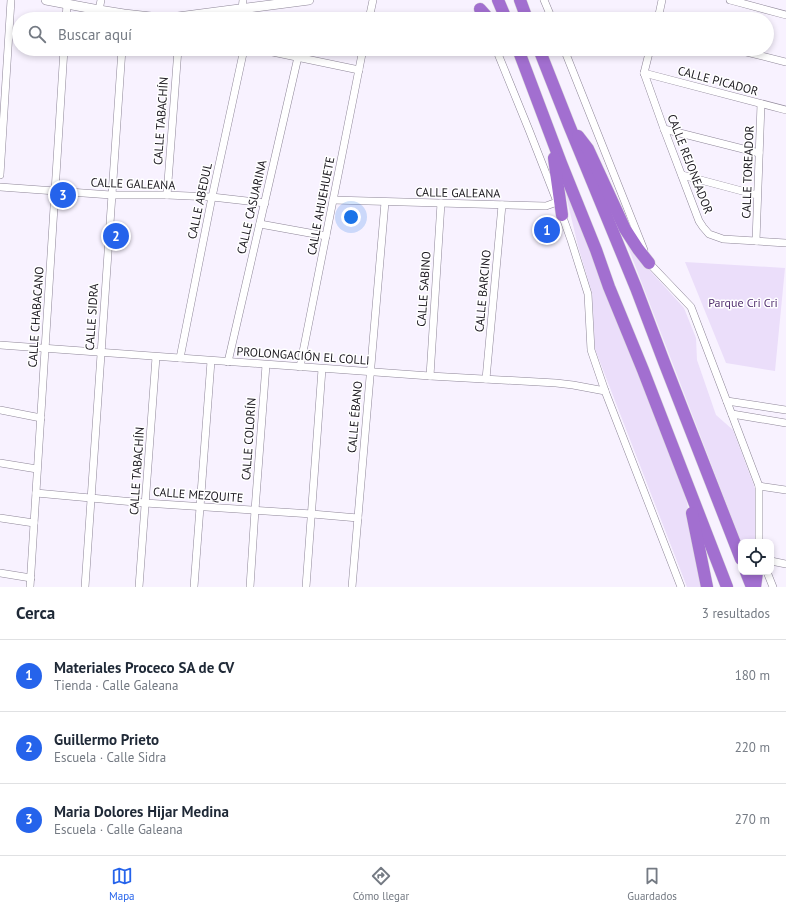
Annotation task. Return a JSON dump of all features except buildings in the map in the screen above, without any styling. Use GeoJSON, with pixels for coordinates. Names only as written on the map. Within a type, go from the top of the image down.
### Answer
{"type":"FeatureCollection","features":[{"type":"Feature","properties":{"kind":"highway"},"geometry":{"type":"LineString","coordinates":[[498,0],[503,12]]}},
{"type":"Feature","properties":{"kind":"highway"},"geometry":{"type":"LineString","coordinates":[[520,0],[524,12]]}},
{"type":"Feature","properties":{"kind":"highway"},"geometry":{"type":"LineString","coordinates":[[520,56],[727,587]]}},
{"type":"Feature","properties":{"kind":"highway"},"geometry":{"type":"LineString","coordinates":[[542,56],[636,288],[738,551]]}},
{"type":"Feature","properties":{"kind":"highway"},"geometry":{"type":"LineString","coordinates":[[569,125],[588,149],[625,229],[649,264]]}},
{"type":"Feature","properties":{"kind":"highway"},"geometry":{"type":"LineString","coordinates":[[552,137],[562,215]]}},
{"type":"Feature","properties":{"kind":"highway"},"geometry":{"type":"LineString","coordinates":[[684,477],[695,523],[707,587]]}},
{"type":"Feature","properties":{"kind":"highway"},"geometry":{"type":"LineString","coordinates":[[748,575],[754,587]]}},
{"type":"Feature","properties":{"kind":"highway"},"geometry":{"type":"LineString","coordinates":[[754,587],[756,575]]}},
{"type":"Feature","properties":{"kind":"street"},"geometry":{"type":"LineString","coordinates":[[0,176],[11,0]]}},
{"type":"Feature","properties":{"kind":"street"},"geometry":{"type":"LineString","coordinates":[[46,0],[106,12]]}},
{"type":"Feature","properties":{"kind":"street"},"geometry":{"type":"LineString","coordinates":[[99,10],[101,0]]}},
{"type":"Feature","properties":{"kind":"street"},"geometry":{"type":"LineString","coordinates":[[205,12],[242,4],[310,0]]}},
{"type":"Feature","properties":{"kind":"street"},"geometry":{"type":"LineString","coordinates":[[370,12],[373,0]]}},
{"type":"Feature","properties":{"kind":"street"},"geometry":{"type":"LineString","coordinates":[[544,0],[549,12]]}},
{"type":"Feature","properties":{"kind":"street"},"geometry":{"type":"LineString","coordinates":[[659,12],[662,0]]}},
{"type":"Feature","properties":{"kind":"street"},"geometry":{"type":"LineString","coordinates":[[730,0],[786,15]]}},
{"type":"Feature","properties":{"kind":"street"},"geometry":{"type":"LineString","coordinates":[[66,12],[67,4]]}},
{"type":"Feature","properties":{"kind":"street","name":"CALLE CHABACANO"},"geometry":{"type":"LineString","coordinates":[[30,587],[64,56]]}},
{"type":"Feature","properties":{"kind":"street","name":"CALLE SIDRA"},"geometry":{"type":"LineString","coordinates":[[85,587],[121,56]]}},
{"type":"Feature","properties":{"kind":"street","name":"CALLE TABACHÍN"},"geometry":{"type":"LineString","coordinates":[[167,195],[177,56]]}},
{"type":"Feature","properties":{"kind":"street","name":"CALLE ABEDUL"},"geometry":{"type":"LineString","coordinates":[[180,358],[242,56]]}},
{"type":"Feature","properties":{"kind":"street"},"geometry":{"type":"LineString","coordinates":[[289,56],[359,70]]}},
{"type":"Feature","properties":{"kind":"street","name":"CALLE AHUEHUETE"},"geometry":{"type":"LineString","coordinates":[[300,367],[362,56]]}},
{"type":"Feature","properties":{"kind":"street"},"geometry":{"type":"LineString","coordinates":[[499,56],[571,240],[588,294],[591,350],[605,391],[681,587]]}},
{"type":"Feature","properties":{"kind":"street"},"geometry":{"type":"LineString","coordinates":[[567,56],[649,264],[691,307],[759,486],[760,539]]}},
{"type":"Feature","properties":{"kind":"street"},"geometry":{"type":"LineString","coordinates":[[644,73],[648,56]]}},
{"type":"Feature","properties":{"kind":"street"},"geometry":{"type":"LineString","coordinates":[[762,56],[786,62]]}},
{"type":"Feature","properties":{"kind":"street","name":"CALLE CASUARINA"},"geometry":{"type":"LineString","coordinates":[[228,362],[298,58]]}},
{"type":"Feature","properties":{"kind":"street","name":"CALLE PICADOR"},"geometry":{"type":"LineString","coordinates":[[644,73],[786,110]]}},
{"type":"Feature","properties":{"kind":"street","name":"CALLE REJONEADOR"},"geometry":{"type":"LineString","coordinates":[[644,73],[699,221],[703,228],[709,234],[723,239],[786,243]]}},
{"type":"Feature","properties":{"kind":"street","name":"CALLE TOREADOR"},"geometry":{"type":"LineString","coordinates":[[756,241],[761,104]]}},
{"type":"Feature","properties":{"kind":"street"},"geometry":{"type":"LineString","coordinates":[[664,129],[759,153]]}},
{"type":"Feature","properties":{"kind":"street"},"geometry":{"type":"LineString","coordinates":[[682,175],[757,195]]}},
{"type":"Feature","properties":{"kind":"street","name":"CALLE GALEANA"},"geometry":{"type":"LineString","coordinates":[[0,187],[111,195],[167,195],[265,203]]}},
{"type":"Feature","properties":{"kind":"street","name":"CALLE GALEANA"},"geometry":{"type":"LineString","coordinates":[[333,200],[546,206],[557,202]]}},
{"type":"Feature","properties":{"kind":"street","name":"CALLE ÉBANO"},"geometry":{"type":"LineString","coordinates":[[352,587],[385,202]]}},
{"type":"Feature","properties":{"kind":"street","name":"CALLE SABINO"},"geometry":{"type":"LineString","coordinates":[[430,376],[441,203]]}},
{"type":"Feature","properties":{"kind":"street","name":"CALLE BARCINO"},"geometry":{"type":"LineString","coordinates":[[486,379],[502,205]]}},
{"type":"Feature","properties":{"kind":"street"},"geometry":{"type":"LineString","coordinates":[[260,224],[326,236]]}},
{"type":"Feature","properties":{"kind":"street","name":"PROLONGACIÓN EL COLLI"},"geometry":{"type":"LineString","coordinates":[[0,345],[322,369],[556,383],[605,391]]}},
{"type":"Feature","properties":{"kind":"street","name":"CALLE TABACHÍN"},"geometry":{"type":"LineString","coordinates":[[139,587],[156,357]]}},
{"type":"Feature","properties":{"kind":"street"},"geometry":{"type":"LineString","coordinates":[[194,587],[211,361]]}},
{"type":"Feature","properties":{"kind":"street","name":"CALLE COLORÍN"},"geometry":{"type":"LineString","coordinates":[[250,587],[266,365]]}},
{"type":"Feature","properties":{"kind":"street"},"geometry":{"type":"LineString","coordinates":[[306,587],[322,369]]}},
{"type":"Feature","properties":{"kind":"street"},"geometry":{"type":"LineString","coordinates":[[727,400],[786,410]]}},
{"type":"Feature","properties":{"kind":"street"},"geometry":{"type":"LineString","coordinates":[[0,410],[41,418]]}},
{"type":"Feature","properties":{"kind":"street"},"geometry":{"type":"LineString","coordinates":[[732,414],[786,423]]}},
{"type":"Feature","properties":{"kind":"street"},"geometry":{"type":"LineString","coordinates":[[0,463],[37,469]]}},
{"type":"Feature","properties":{"kind":"street"},"geometry":{"type":"LineString","coordinates":[[759,486],[786,490]]}},
{"type":"Feature","properties":{"kind":"street","name":"CALLE MEZQUITE"},"geometry":{"type":"LineString","coordinates":[[36,493],[145,503],[358,518]]}},
{"type":"Feature","properties":{"kind":"street"},"geometry":{"type":"LineString","coordinates":[[0,518],[34,523]]}},
{"type":"Feature","properties":{"kind":"street"},"geometry":{"type":"LineString","coordinates":[[774,562],[786,564]]}},
{"type":"Feature","properties":{"kind":"street"},"geometry":{"type":"LineString","coordinates":[[0,573],[31,578]]}},
{"type":"Feature","properties":{"kind":"street"},"geometry":{"type":"LineString","coordinates":[[768,575],[774,587]]}},
{"type":"Feature","properties":{"kind":"green space"},"geometry":{"type":"Polygon","coordinates":[[[559,166],[685,493],[704,587],[687,587],[595,349],[592,293],[578,246],[559,166]]]}},
{"type":"Feature","properties":{"kind":"green space"},"geometry":{"type":"Polygon","coordinates":[[[623,234],[633,252],[684,308],[696,338],[697,360],[716,415],[733,430],[756,491],[756,539],[740,539],[623,234]]]}},
{"type":"Feature","properties":{"kind":"green space","name":"Parque Cri Cri"},"geometry":{"type":"Polygon","coordinates":[[[685,262],[785,268],[775,371],[726,363],[685,262]]]}},
{"type":"Feature","properties":{"kind":"place","name":"Maria Dolores Hijar Medina"},"geometry":{"type":"Point","coordinates":[63,195]}},
{"type":"Feature","properties":{"kind":"place","name":"Materiales Proceco SA de CV"},"geometry":{"type":"Point","coordinates":[547,230]}},
{"type":"Feature","properties":{"kind":"place","name":"Guillermo Prieto"},"geometry":{"type":"Point","coordinates":[116,236]}}]}
